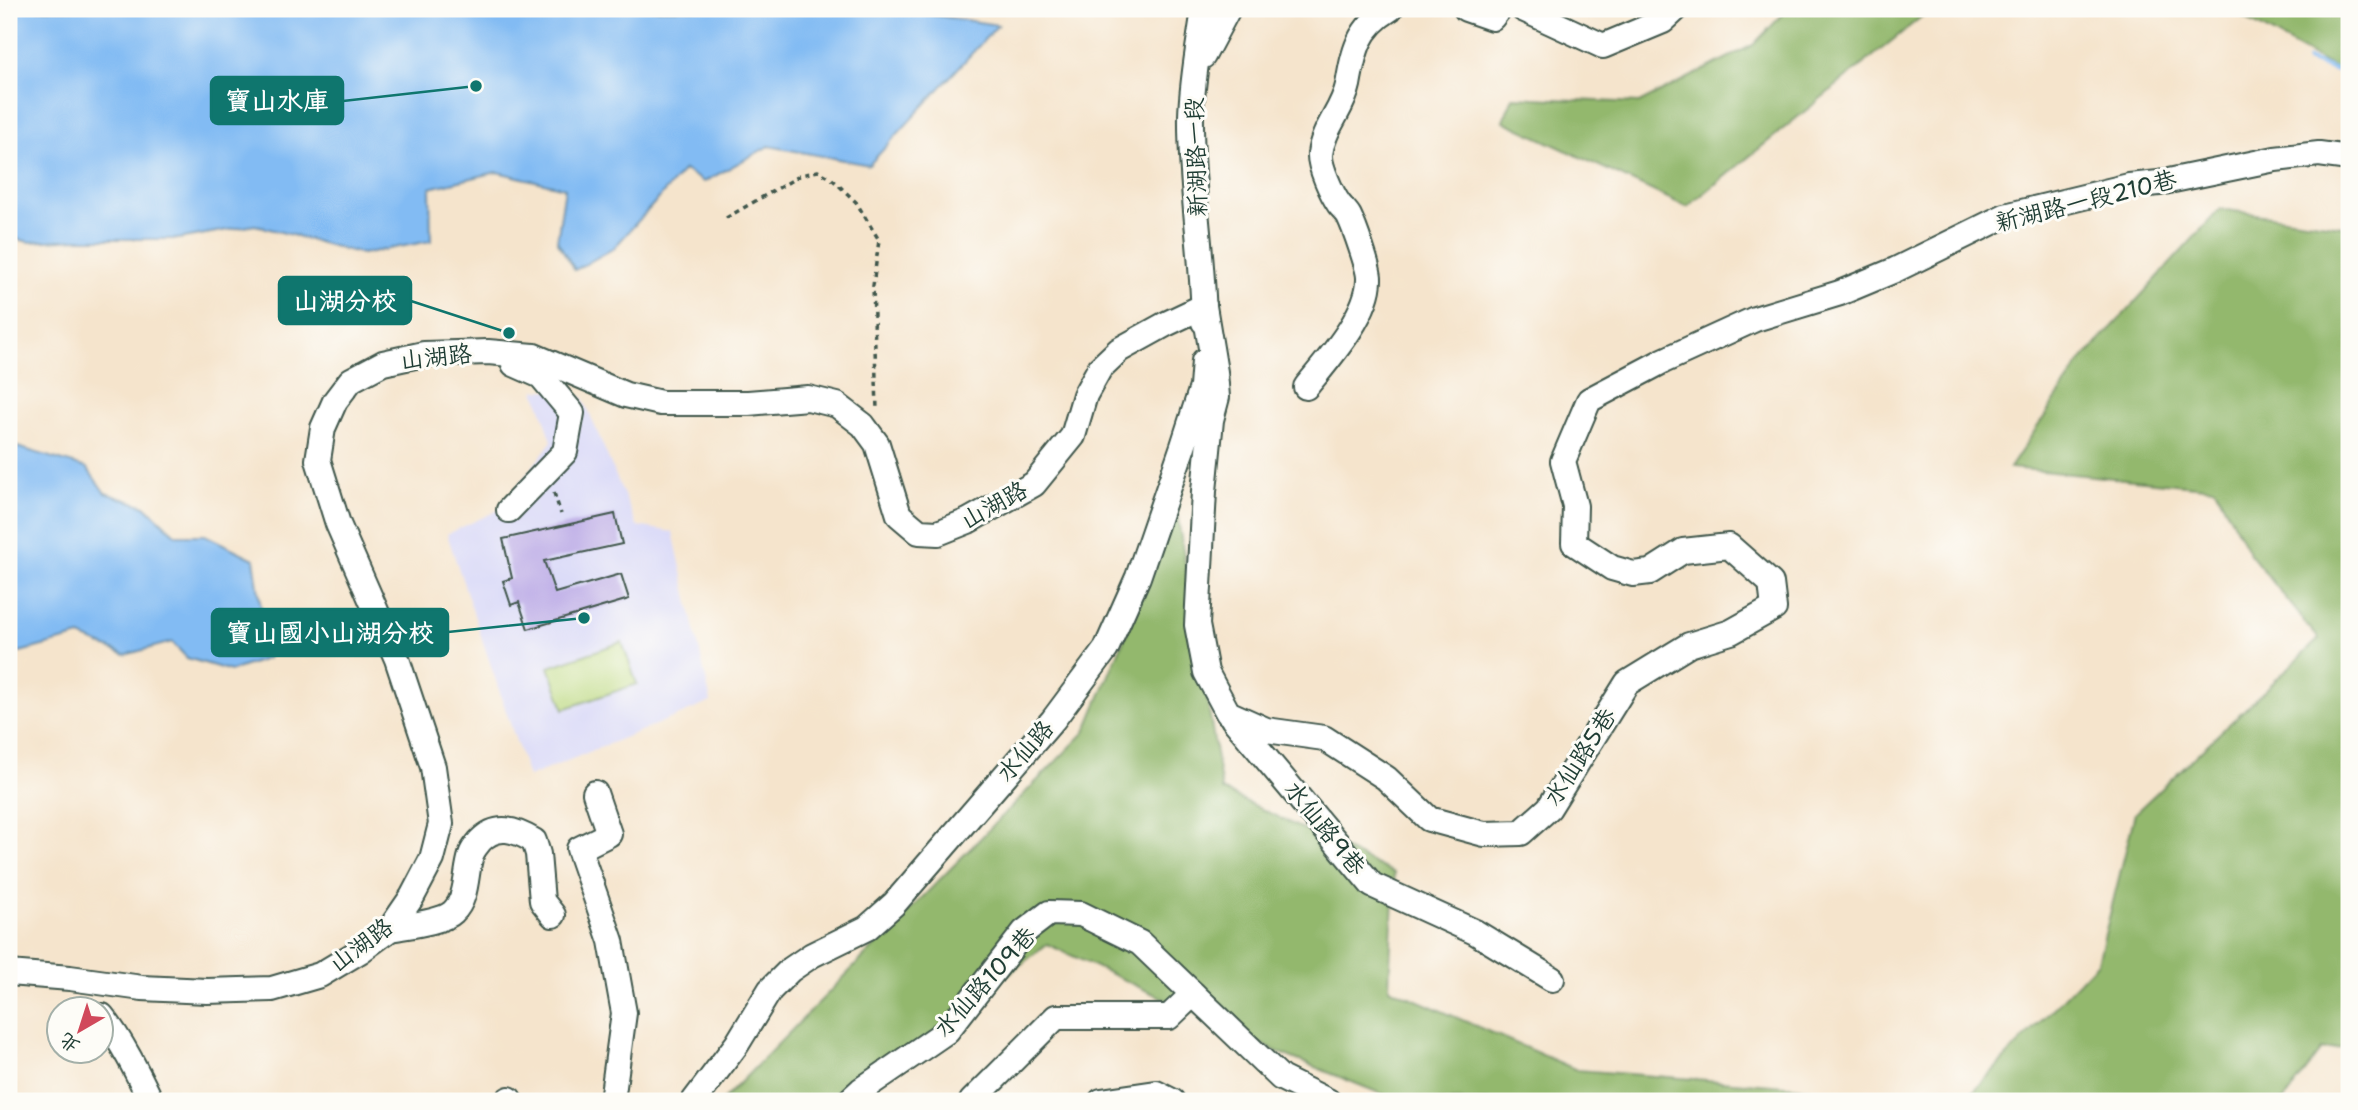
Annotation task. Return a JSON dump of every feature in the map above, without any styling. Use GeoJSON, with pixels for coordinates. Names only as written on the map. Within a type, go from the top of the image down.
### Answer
{"type":"FeatureCollection","features":[{"type":"Feature","properties":{"kind":"street","name":"新湖路一段"},"geometry":{"type":"LineString","coordinates":[[1204,9],[1193,75],[1192,175],[1204,306]]}},
{"type":"Feature","properties":{"kind":"street"},"geometry":{"type":"LineString","coordinates":[[1193,75],[1228,9]]}},
{"type":"Feature","properties":{"kind":"street"},"geometry":{"type":"LineString","coordinates":[[1306,387],[1336,351],[1366,300],[1369,276],[1349,216],[1333,193],[1319,158],[1325,133],[1347,89],[1351,62],[1360,37],[1377,16],[1390,9]]}},
{"type":"Feature","properties":{"kind":"street"},"geometry":{"type":"LineString","coordinates":[[1466,9],[1492,18],[1499,9]]}},
{"type":"Feature","properties":{"kind":"street"},"geometry":{"type":"LineString","coordinates":[[1523,9],[1603,46],[1663,21],[1675,9]]}},
{"type":"Feature","properties":{"kind":"street","name":"新湖路一段210巷"},"geometry":{"type":"LineString","coordinates":[[1755,319],[1840,293],[2005,216],[2129,186],[2159,183],[2275,159],[2319,154],[2349,158]]}},
{"type":"Feature","properties":{"kind":"street"},"geometry":{"type":"LineString","coordinates":[[1204,306],[1217,397],[1211,420],[1204,491],[1197,625],[1206,672],[1228,713]]}},
{"type":"Feature","properties":{"kind":"street","name":"山湖路"},"geometry":{"type":"LineString","coordinates":[[9,973],[142,988],[207,991],[272,989],[320,975],[360,951],[390,929],[412,897],[432,859],[441,824],[433,767],[401,669],[338,524],[318,460],[323,428],[335,401],[351,380],[383,363],[424,354],[488,352],[534,356],[626,394],[661,403],[748,403],[808,398],[837,405],[863,425],[877,444],[899,515],[919,533],[938,533],[968,522],[1034,484],[1073,436],[1085,395],[1100,368],[1119,350],[1204,306]]}},
{"type":"Feature","properties":{"kind":"street","name":"水仙路"},"geometry":{"type":"LineString","coordinates":[[694,1101],[737,1044],[770,990],[790,970],[811,955],[867,928],[894,904],[1053,720],[1106,649],[1138,577],[1202,387],[1204,306]]}},
{"type":"Feature","properties":{"kind":"street","name":"水仙路5巷"},"geometry":{"type":"LineString","coordinates":[[1228,713],[1266,730],[1324,737],[1386,778],[1430,819],[1483,834],[1521,833],[1549,808],[1627,683],[1689,645],[1731,632],[1774,608],[1771,583],[1730,546],[1683,551],[1650,572],[1633,574],[1612,568],[1574,542],[1575,506],[1563,461],[1589,400],[1663,361],[1755,319]]}},
{"type":"Feature","properties":{"kind":"street"},"geometry":{"type":"LineString","coordinates":[[488,352],[541,376],[572,413],[565,452],[509,510]]}},
{"type":"Feature","properties":{"kind":"street","name":"水仙路9巷"},"geometry":{"type":"LineString","coordinates":[[1228,713],[1372,886],[1475,932],[1552,979]]}},
{"type":"Feature","properties":{"kind":"street"},"geometry":{"type":"LineString","coordinates":[[595,793],[608,834],[579,849],[611,941],[624,1013],[612,1101]]}},
{"type":"Feature","properties":{"kind":"street"},"geometry":{"type":"LineString","coordinates":[[390,929],[453,914],[461,900],[472,851],[488,833],[502,829],[520,833],[534,841],[538,854],[542,901],[553,915]]}},
{"type":"Feature","properties":{"kind":"street","name":"水仙路109巷"},"geometry":{"type":"LineString","coordinates":[[849,1101],[947,1031],[1024,932],[1049,913],[1081,914],[1140,943],[1280,1077],[1328,1101]]}},
{"type":"Feature","properties":{"kind":"street"},"geometry":{"type":"LineString","coordinates":[[70,978],[84,995]]}},
{"type":"Feature","properties":{"kind":"street"},"geometry":{"type":"LineString","coordinates":[[972,1101],[1056,1017],[1169,1017],[1193,995]]}},
{"type":"Feature","properties":{"kind":"street"},"geometry":{"type":"LineString","coordinates":[[116,1038],[151,1101]]}},
{"type":"Feature","properties":{"kind":"street"},"geometry":{"type":"LineString","coordinates":[[1101,1101],[1156,1093],[1172,1101]]}},
{"type":"Feature","properties":{"kind":"path"},"geometry":{"type":"LineString","coordinates":[[726,218],[801,175],[818,171],[831,178],[856,202],[880,240],[873,286],[877,444]]}},
{"type":"Feature","properties":{"kind":"shaded area"},"geometry":{"type":"Polygon","coordinates":[[[535,390],[563,391],[583,398],[637,526],[673,532],[711,702],[528,777],[447,534],[501,509],[552,441],[535,390]]]}},
{"type":"Feature","properties":{"kind":"green space"},"geometry":{"type":"Polygon","coordinates":[[[1788,9],[1931,9],[1687,207],[1503,121],[1513,97],[1639,103],[1753,45],[1788,9]]]}},
{"type":"Feature","properties":{"kind":"green space"},"geometry":{"type":"Polygon","coordinates":[[[2228,9],[2349,9],[2349,76],[2228,9]]]}},
{"type":"Feature","properties":{"kind":"green space"},"geometry":{"type":"Polygon","coordinates":[[[2220,209],[2349,227],[2349,1047],[2322,1050],[2283,1101],[1964,1101],[2098,962],[2135,813],[2319,639],[2250,554],[2215,488],[2010,468],[2082,360],[2220,209]]]}},
{"type":"Feature","properties":{"kind":"green space"},"geometry":{"type":"Polygon","coordinates":[[[1177,513],[1222,790],[1394,873],[1389,988],[1577,1070],[1798,1087],[1856,1101],[1399,1101],[1280,1053],[1047,944],[847,1101],[722,1101],[1085,732],[1177,513]]]}},
{"type":"Feature","properties":{"kind":"green space"},"geometry":{"type":"Polygon","coordinates":[[[622,642],[637,684],[564,709],[549,667],[622,642]]]}},
{"type":"Feature","properties":{"kind":"water"},"geometry":{"type":"Polygon","coordinates":[[[9,9],[892,9],[998,25],[869,165],[769,146],[704,182],[684,170],[614,248],[575,270],[557,241],[565,188],[497,172],[430,188],[431,241],[362,254],[255,225],[178,239],[29,242],[9,237],[9,9]]]}},
{"type":"Feature","properties":{"kind":"water"},"geometry":{"type":"Polygon","coordinates":[[[9,441],[14,446],[87,468],[105,493],[145,506],[176,535],[205,535],[254,559],[268,658],[231,671],[187,658],[172,642],[125,655],[80,636],[9,655],[9,441]]]}},
{"type":"Feature","properties":{"kind":"building"},"geometry":{"type":"Polygon","coordinates":[[[615,514],[622,544],[544,561],[555,593],[621,574],[629,599],[528,629],[519,602],[511,605],[503,581],[512,578],[503,539],[615,514]]]}},
{"type":"Feature","properties":{"kind":"waterway"},"geometry":{"type":"LineString","coordinates":[[2308,60],[2349,75]]}},
{"type":"Feature","properties":{"kind":"place","name":"寶山水庫"},"geometry":{"type":"Point","coordinates":[476,86]}},
{"type":"Feature","properties":{"kind":"place","name":"山湖分校"},"geometry":{"type":"Point","coordinates":[509,333]}},
{"type":"Feature","properties":{"kind":"place","name":"寶山國小山湖分校"},"geometry":{"type":"Point","coordinates":[584,618]}}]}
